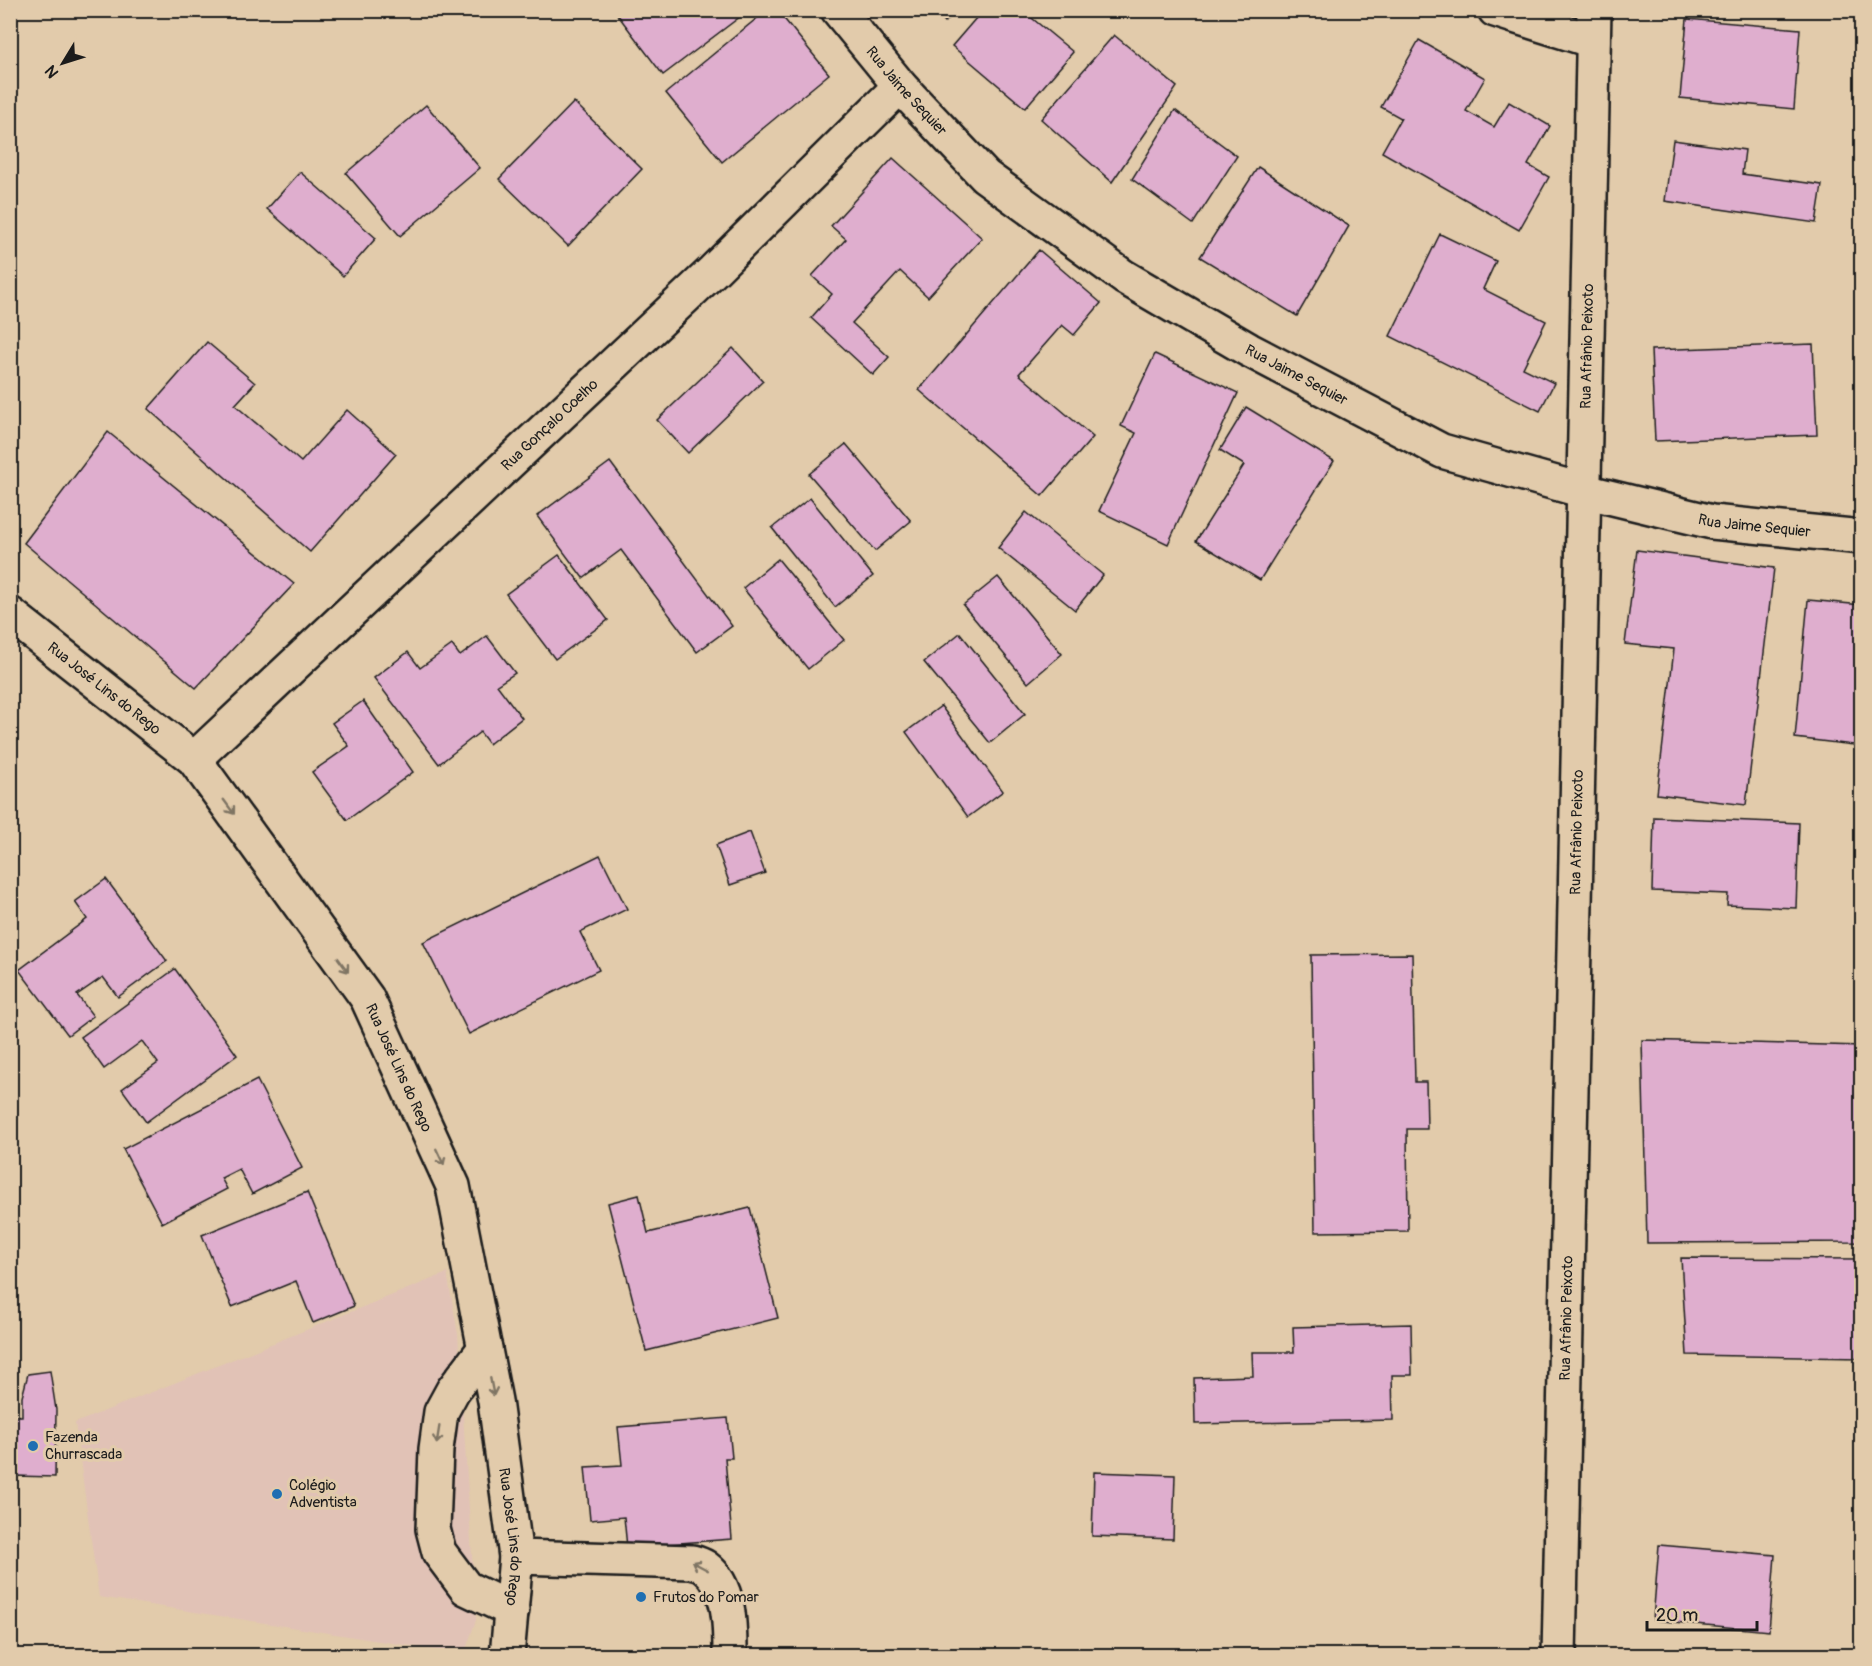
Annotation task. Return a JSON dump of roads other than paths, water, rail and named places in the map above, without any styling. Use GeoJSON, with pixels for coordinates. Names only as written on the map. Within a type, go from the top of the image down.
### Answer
{"type":"FeatureCollection","features":[{"type":"Feature","properties":{"kind":"street","name":"Rua Jaime Sequier"},"geometry":{"type":"LineString","coordinates":[[837,10],[900,86],[985,176],[1134,283],[1250,350],[1442,452],[1584,491],[1712,522],[1862,537]]}},
{"type":"Feature","properties":{"kind":"street"},"geometry":{"type":"LineString","coordinates":[[1495,10],[1594,26]]}},
{"type":"Feature","properties":{"kind":"street","name":"Rua Afrânio Peixoto"},"geometry":{"type":"LineString","coordinates":[[1559,1656],[1594,26]]}},
{"type":"Feature","properties":{"kind":"street","name":"Rua Gonçalo Coelho"},"geometry":{"type":"LineString","coordinates":[[194,759],[713,272],[900,86]]}},
{"type":"Feature","properties":{"kind":"street","name":"Rua José Lins do Rego"},"geometry":{"type":"LineString","coordinates":[[10,614],[194,759],[367,998],[453,1186],[495,1401],[516,1557],[507,1656]]}},
{"type":"Feature","properties":{"kind":"street"},"geometry":{"type":"LineString","coordinates":[[485,1348],[453,1390],[441,1413],[436,1449],[433,1529],[439,1552],[466,1588],[512,1610]]}},
{"type":"Feature","properties":{"kind":"street"},"geometry":{"type":"LineString","coordinates":[[516,1557],[692,1562],[706,1567],[720,1585],[726,1602],[730,1619],[730,1656]]}},
{"type":"Feature","properties":{"kind":"place","name":"Fazenda Churrascada"},"geometry":{"type":"Point","coordinates":[33,1446]}},
{"type":"Feature","properties":{"kind":"place","name":"Colégio Adventista"},"geometry":{"type":"Point","coordinates":[277,1494]}},
{"type":"Feature","properties":{"kind":"place","name":"Frutos do Pomar"},"geometry":{"type":"Point","coordinates":[641,1597]}}]}
